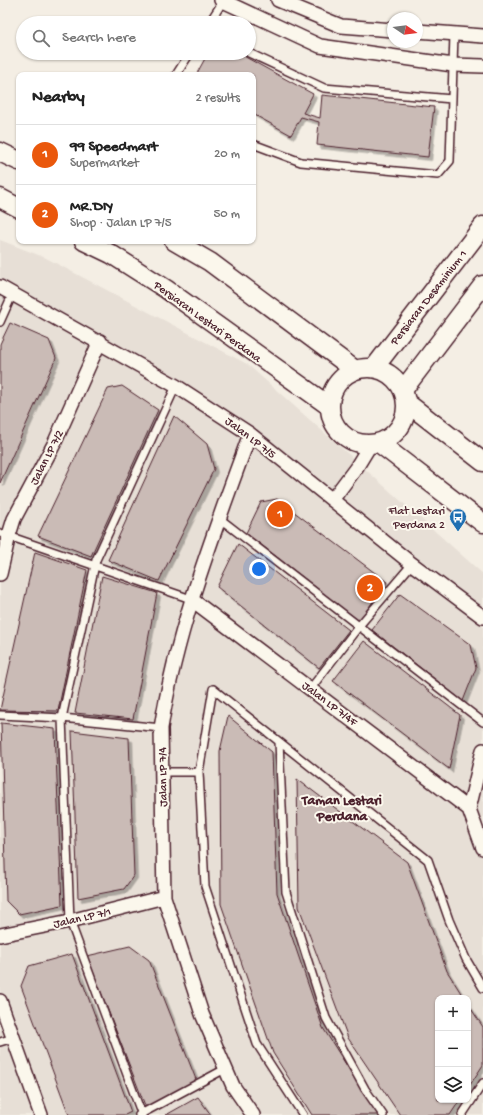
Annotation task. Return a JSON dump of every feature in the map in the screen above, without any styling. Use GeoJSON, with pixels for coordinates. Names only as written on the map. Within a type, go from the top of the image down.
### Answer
{"type":"FeatureCollection","features":[{"type":"Feature","properties":{"kind":"street"},"geometry":{"type":"LineString","coordinates":[[278,0],[341,26],[387,30]]}},
{"type":"Feature","properties":{"kind":"street"},"geometry":{"type":"LineString","coordinates":[[223,1],[255,16]]}},
{"type":"Feature","properties":{"kind":"street"},"geometry":{"type":"LineString","coordinates":[[256,16],[320,46],[453,65],[483,66]]}},
{"type":"Feature","properties":{"kind":"street"},"geometry":{"type":"LineString","coordinates":[[423,31],[483,36]]}},
{"type":"Feature","properties":{"kind":"street"},"geometry":{"type":"LineString","coordinates":[[0,152],[16,160]]}},
{"type":"Feature","properties":{"kind":"street"},"geometry":{"type":"LineString","coordinates":[[0,198],[16,206]]}},
{"type":"Feature","properties":{"kind":"street","name":"Persiaran Desaminium 1"},"geometry":{"type":"LineString","coordinates":[[374,368],[483,226]]}},
{"type":"Feature","properties":{"kind":"street","name":"Persiaran Lestari Perdana"},"geometry":{"type":"LineString","coordinates":[[90,244],[111,254],[166,289],[330,406]]}},
{"type":"Feature","properties":{"kind":"street"},"geometry":{"type":"LineString","coordinates":[[179,244],[210,262],[354,370]]}},
{"type":"Feature","properties":{"kind":"street"},"geometry":{"type":"LineString","coordinates":[[483,285],[405,396],[406,416],[400,428],[390,438],[374,444],[351,441],[342,435],[335,427],[331,417],[330,406],[331,395],[336,384],[344,376],[354,370],[374,368],[386,372],[391,376],[405,396],[483,462]]}},
{"type":"Feature","properties":{"kind":"street","name":"Jalan LP 7/5"},"geometry":{"type":"LineString","coordinates":[[0,287],[176,386],[250,434],[412,564],[483,617]]}},
{"type":"Feature","properties":{"kind":"street","name":"Jalan LP 7/2"},"geometry":{"type":"LineString","coordinates":[[0,574],[4,534],[14,519],[54,444],[100,342]]}},
{"type":"Feature","properties":{"kind":"street","name":"Jalan LP 7/4"},"geometry":{"type":"LineString","coordinates":[[250,434],[191,599],[165,703],[161,728],[164,897],[202,1014],[233,1086],[253,1115]]}},
{"type":"Feature","properties":{"kind":"street"},"geometry":{"type":"LineString","coordinates":[[332,500],[374,444]]}},
{"type":"Feature","properties":{"kind":"street"},"geometry":{"type":"LineString","coordinates":[[374,444],[483,523]]}},
{"type":"Feature","properties":{"kind":"street","name":"Jalan LP 7/4F"},"geometry":{"type":"LineString","coordinates":[[191,599],[311,688],[469,809]]}},
{"type":"Feature","properties":{"kind":"street"},"geometry":{"type":"LineString","coordinates":[[483,750],[469,809],[483,848]]}},
{"type":"Feature","properties":{"kind":"street","name":"Jalan LP 7/1"},"geometry":{"type":"LineString","coordinates":[[0,935],[70,921],[164,897]]}},
{"type":"Feature","properties":{"kind":"street"},"geometry":{"type":"LineString","coordinates":[[0,1001],[41,1115]]}},
{"type":"Feature","properties":{"kind":"lane"},"geometry":{"type":"LineString","coordinates":[[213,16],[223,1]]}},
{"type":"Feature","properties":{"kind":"lane"},"geometry":{"type":"LineString","coordinates":[[256,145],[301,162],[438,175],[450,161],[454,34]]}},
{"type":"Feature","properties":{"kind":"lane"},"geometry":{"type":"LineString","coordinates":[[256,56],[324,88],[452,99]]}},
{"type":"Feature","properties":{"kind":"lane"},"geometry":{"type":"LineString","coordinates":[[178,72],[186,60]]}},
{"type":"Feature","properties":{"kind":"lane"},"geometry":{"type":"LineString","coordinates":[[0,322],[13,293]]}},
{"type":"Feature","properties":{"kind":"lane"},"geometry":{"type":"LineString","coordinates":[[176,386],[96,560],[62,718],[70,921],[141,1114],[225,1070]]}},
{"type":"Feature","properties":{"kind":"lane"},"geometry":{"type":"LineString","coordinates":[[219,518],[483,722]]}},
{"type":"Feature","properties":{"kind":"lane"},"geometry":{"type":"LineString","coordinates":[[4,534],[95,567],[191,599]]}},
{"type":"Feature","properties":{"kind":"lane"},"geometry":{"type":"LineString","coordinates":[[311,688],[359,626],[412,564]]}},
{"type":"Feature","properties":{"kind":"lane"},"geometry":{"type":"LineString","coordinates":[[302,1115],[257,1044],[205,886],[199,772],[213,689],[428,860],[449,920],[466,959],[482,984]]}},
{"type":"Feature","properties":{"kind":"lane"},"geometry":{"type":"LineString","coordinates":[[0,715],[62,718],[161,728]]}},
{"type":"Feature","properties":{"kind":"lane"},"geometry":{"type":"LineString","coordinates":[[280,742],[286,892],[326,1018],[365,1089],[383,1115]]}},
{"type":"Feature","properties":{"kind":"lane"},"geometry":{"type":"LineString","coordinates":[[162,772],[199,772]]}},
{"type":"Feature","properties":{"kind":"lane"},"geometry":{"type":"LineString","coordinates":[[0,1042],[13,1038]]}},
{"type":"Feature","properties":{"kind":"lane"},"geometry":{"type":"LineString","coordinates":[[462,1115],[483,1083]]}},
{"type":"Feature","properties":{"kind":"shaded area"},"geometry":{"type":"Polygon","coordinates":[[[0,240],[46,258],[247,364],[483,574],[483,1115],[0,1115],[0,240]]]}},
{"type":"Feature","properties":{"kind":"building"},"geometry":{"type":"Polygon","coordinates":[[[204,60],[251,60],[313,94],[303,113],[320,118],[322,95],[434,107],[428,157],[317,145],[319,122],[301,117],[291,135],[256,116],[256,72],[198,72],[204,60]]]}},
{"type":"Feature","properties":{"kind":"building"},"geometry":{"type":"Polygon","coordinates":[[[10,323],[49,340],[56,358],[0,483],[0,344],[10,323]]]}},
{"type":"Feature","properties":{"kind":"building"},"geometry":{"type":"Polygon","coordinates":[[[122,386],[158,410],[91,556],[38,536],[108,389],[122,386]]]}},
{"type":"Feature","properties":{"kind":"building"},"geometry":{"type":"Polygon","coordinates":[[[174,416],[207,444],[214,469],[159,581],[108,560],[174,416]]]}},
{"type":"Feature","properties":{"kind":"building"},"geometry":{"type":"Polygon","coordinates":[[[277,499],[387,582],[359,621],[246,533],[261,502],[277,499]]]}},
{"type":"Feature","properties":{"kind":"building"},"geometry":{"type":"Polygon","coordinates":[[[238,544],[349,630],[319,668],[217,587],[238,544]]]}},
{"type":"Feature","properties":{"kind":"building"},"geometry":{"type":"Polygon","coordinates":[[[35,552],[87,570],[58,711],[0,710],[35,552]]]}},
{"type":"Feature","properties":{"kind":"building"},"geometry":{"type":"Polygon","coordinates":[[[102,576],[157,593],[133,719],[75,713],[102,576]]]}},
{"type":"Feature","properties":{"kind":"building"},"geometry":{"type":"Polygon","coordinates":[[[400,594],[471,645],[476,668],[463,701],[372,630],[400,594]]]}},
{"type":"Feature","properties":{"kind":"building"},"geometry":{"type":"Polygon","coordinates":[[[364,641],[460,715],[449,769],[333,681],[364,641]]]}},
{"type":"Feature","properties":{"kind":"building"},"geometry":{"type":"Polygon","coordinates":[[[228,716],[272,752],[277,893],[323,1028],[378,1115],[312,1115],[273,1053],[221,904],[220,751],[228,716]]]}},
{"type":"Feature","properties":{"kind":"building"},"geometry":{"type":"Polygon","coordinates":[[[1,723],[55,729],[62,905],[19,914],[6,901],[1,723]]]}},
{"type":"Feature","properties":{"kind":"building"},"geometry":{"type":"Polygon","coordinates":[[[72,731],[129,738],[134,875],[124,889],[78,898],[72,731]]]}},
{"type":"Feature","properties":{"kind":"building"},"geometry":{"type":"Polygon","coordinates":[[[297,779],[407,862],[447,971],[462,995],[435,995],[435,1103],[458,1103],[450,1115],[400,1115],[348,1038],[299,907],[297,779]]]}},
{"type":"Feature","properties":{"kind":"building"},"geometry":{"type":"Polygon","coordinates":[[[130,946],[149,960],[197,1082],[146,1108],[87,956],[130,946]]]}},
{"type":"Feature","properties":{"kind":"building"},"geometry":{"type":"Polygon","coordinates":[[[72,954],[131,1112],[125,1115],[69,1115],[21,986],[29,966],[72,954]]]}},
{"type":"Feature","properties":{"kind":"building"},"geometry":{"type":"Polygon","coordinates":[[[471,1009],[483,1027],[483,1065],[471,1083],[471,1009]]]}},
{"type":"Feature","properties":{"kind":"building"},"geometry":{"type":"Polygon","coordinates":[[[198,1097],[211,1115],[166,1115],[198,1097]]]}},
{"type":"Feature","properties":{"kind":"place","name":"99 Speedmart"},"geometry":{"type":"Point","coordinates":[280,514]}},
{"type":"Feature","properties":{"kind":"place","name":"Flat Lestari Perdana 2"},"geometry":{"type":"Point","coordinates":[458,532]}},
{"type":"Feature","properties":{"kind":"place","name":"MR.DIY"},"geometry":{"type":"Point","coordinates":[370,588]}},
{"type":"Feature","properties":{"kind":"district","name":"Taman Lestari Perdana"},"geometry":{"type":"Point","coordinates":[342,808]}}]}
